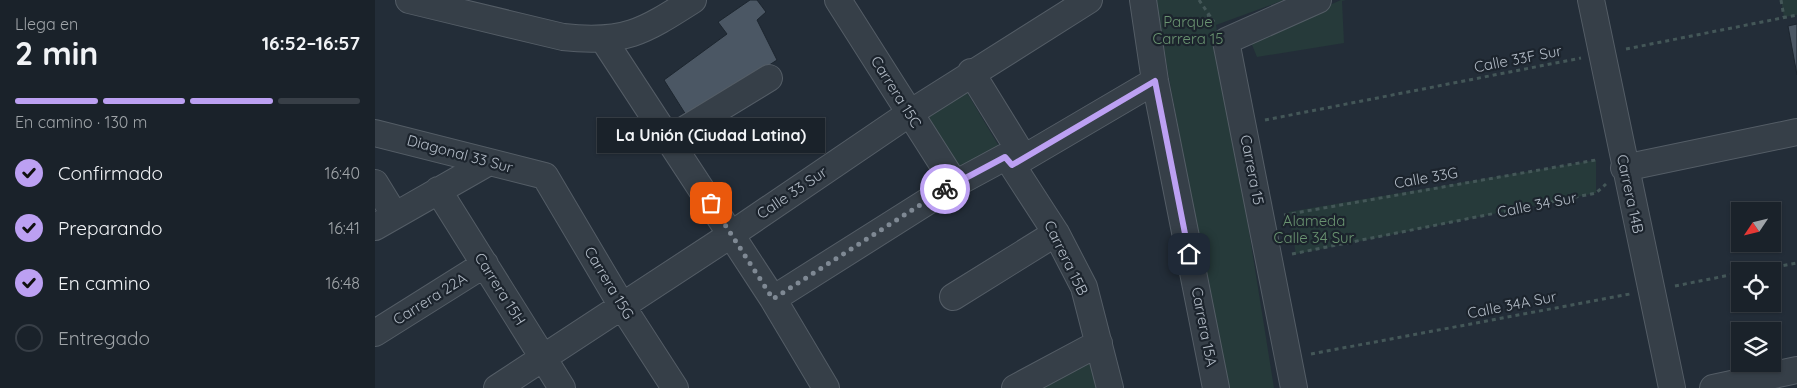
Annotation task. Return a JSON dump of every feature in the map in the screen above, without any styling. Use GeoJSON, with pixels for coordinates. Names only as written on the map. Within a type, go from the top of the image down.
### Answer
{"type":"FeatureCollection","features":[{"type":"Feature","properties":{"kind":"street"},"geometry":{"type":"LineString","coordinates":[[409,0],[457,5],[563,37],[589,40],[629,36],[652,26],[693,0]]}},
{"type":"Feature","properties":{"kind":"street","name":"Carrera 15C"},"geometry":{"type":"LineString","coordinates":[[838,0],[955,184]]}},
{"type":"Feature","properties":{"kind":"street","name":"Calle 33 Sur"},"geometry":{"type":"LineString","coordinates":[[497,388],[732,234],[971,72],[1089,0]]}},
{"type":"Feature","properties":{"kind":"street","name":"Carrera 15A"},"geometry":{"type":"LineString","coordinates":[[1143,0],[1155,81],[1216,388]]}},
{"type":"Feature","properties":{"kind":"street","name":"Carrera 15"},"geometry":{"type":"LineString","coordinates":[[1295,388],[1226,41],[1318,0]]}},
{"type":"Feature","properties":{"kind":"street","name":"Carrera 14B"},"geometry":{"type":"LineString","coordinates":[[1591,0],[1672,388]]}},
{"type":"Feature","properties":{"kind":"street"},"geometry":{"type":"LineString","coordinates":[[603,39],[732,234],[826,388]]}},
{"type":"Feature","properties":{"kind":"street","name":"Carrera 15B"},"geometry":{"type":"LineString","coordinates":[[971,72],[1084,288],[1110,388]]}},
{"type":"Feature","properties":{"kind":"street"},"geometry":{"type":"LineString","coordinates":[[669,139],[769,78]]}},
{"type":"Feature","properties":{"kind":"street"},"geometry":{"type":"LineString","coordinates":[[773,299],[955,184],[1005,157],[1018,162],[1155,81]]}},
{"type":"Feature","properties":{"kind":"street"},"geometry":{"type":"LineString","coordinates":[[1625,168],[1797,132]]}},
{"type":"Feature","properties":{"kind":"street","name":"Diagonal 33 Sur"},"geometry":{"type":"LineString","coordinates":[[375,133],[545,176]]}},
{"type":"Feature","properties":{"kind":"street"},"geometry":{"type":"LineString","coordinates":[[375,183],[385,221],[489,162]]}},
{"type":"Feature","properties":{"kind":"street","name":"Carrera 15G"},"geometry":{"type":"LineString","coordinates":[[545,176],[622,306],[675,388]]}},
{"type":"Feature","properties":{"kind":"street","name":"Carrera 15H"},"geometry":{"type":"LineString","coordinates":[[439,190],[562,388]]}},
{"type":"Feature","properties":{"kind":"street"},"geometry":{"type":"LineString","coordinates":[[953,297],[1056,233]]}},
{"type":"Feature","properties":{"kind":"street","name":"Carrera 22A"},"geometry":{"type":"LineString","coordinates":[[375,333],[485,264]]}},
{"type":"Feature","properties":{"kind":"street"},"geometry":{"type":"LineString","coordinates":[[1015,388],[1099,343]]}},
{"type":"Feature","properties":{"kind":"street"},"geometry":{"type":"LineString","coordinates":[[1713,388],[1797,370]]}},
{"type":"Feature","properties":{"kind":"path"},"geometry":{"type":"LineString","coordinates":[[1781,0],[1784,17]]}},
{"type":"Feature","properties":{"kind":"path","name":"Calle 33F Sur"},"geometry":{"type":"LineString","coordinates":[[1243,124],[1797,15]]}},
{"type":"Feature","properties":{"kind":"path","name":"Calle 33G"},"geometry":{"type":"LineString","coordinates":[[1261,219],[1596,160]]}},
{"type":"Feature","properties":{"kind":"path","name":"Calle 34 Sur"},"geometry":{"type":"LineString","coordinates":[[1269,258],[1595,193],[1625,168]]}},
{"type":"Feature","properties":{"kind":"path"},"geometry":{"type":"LineString","coordinates":[[1781,266],[1797,263]]}},
{"type":"Feature","properties":{"kind":"path","name":"Calle 34A Sur"},"geometry":{"type":"LineString","coordinates":[[1289,358],[1731,276]]}},
{"type":"Feature","properties":{"kind":"green space","name":"Parque Carrera 15"},"geometry":{"type":"Polygon","coordinates":[[[1155,0],[1284,0],[1216,25],[1274,388],[1225,388],[1155,0]]]}},
{"type":"Feature","properties":{"kind":"green space"},"geometry":{"type":"Polygon","coordinates":[[[1341,0],[1346,0],[1342,1],[1344,43],[1257,57],[1250,40],[1341,0]]]}},
{"type":"Feature","properties":{"kind":"green space"},"geometry":{"type":"Polygon","coordinates":[[[1781,0],[1797,0],[1797,15],[1784,17],[1781,0]]]}},
{"type":"Feature","properties":{"kind":"green space"},"geometry":{"type":"Polygon","coordinates":[[[963,86],[1003,153],[966,177],[924,110],[963,86]]]}},
{"type":"Feature","properties":{"kind":"green space","name":"Alameda Calle 34 Sur"},"geometry":{"type":"Polygon","coordinates":[[[1596,160],[1596,193],[1296,254],[1288,212],[1596,160]]]}},
{"type":"Feature","properties":{"kind":"green space"},"geometry":{"type":"Polygon","coordinates":[[[1095,356],[1101,388],[1033,388],[1095,356]]]}},
{"type":"Feature","properties":{"kind":"building"},"geometry":{"type":"Polygon","coordinates":[[[750,0],[757,0],[766,12],[757,20],[777,60],[688,118],[664,80],[727,34],[718,22],[750,0]]]}},
{"type":"Feature","properties":{"kind":"building"},"geometry":{"type":"Polygon","coordinates":[[[1797,24],[1797,75],[1788,26],[1797,24]]]}},
{"type":"Feature","properties":{"kind":"way so far"},"geometry":{"type":"LineString","coordinates":[[711,203],[773,299],[945,189]]}},
{"type":"Feature","properties":{"kind":"place","name":"La Unión (Ciudad Latina)"},"geometry":{"type":"Point","coordinates":[711,203]}},
{"type":"Feature","properties":{"kind":"route"},"geometry":{"type":"LineString","coordinates":[[945,189],[1005,157],[1012,165],[1155,81],[1189,254]]}}]}
